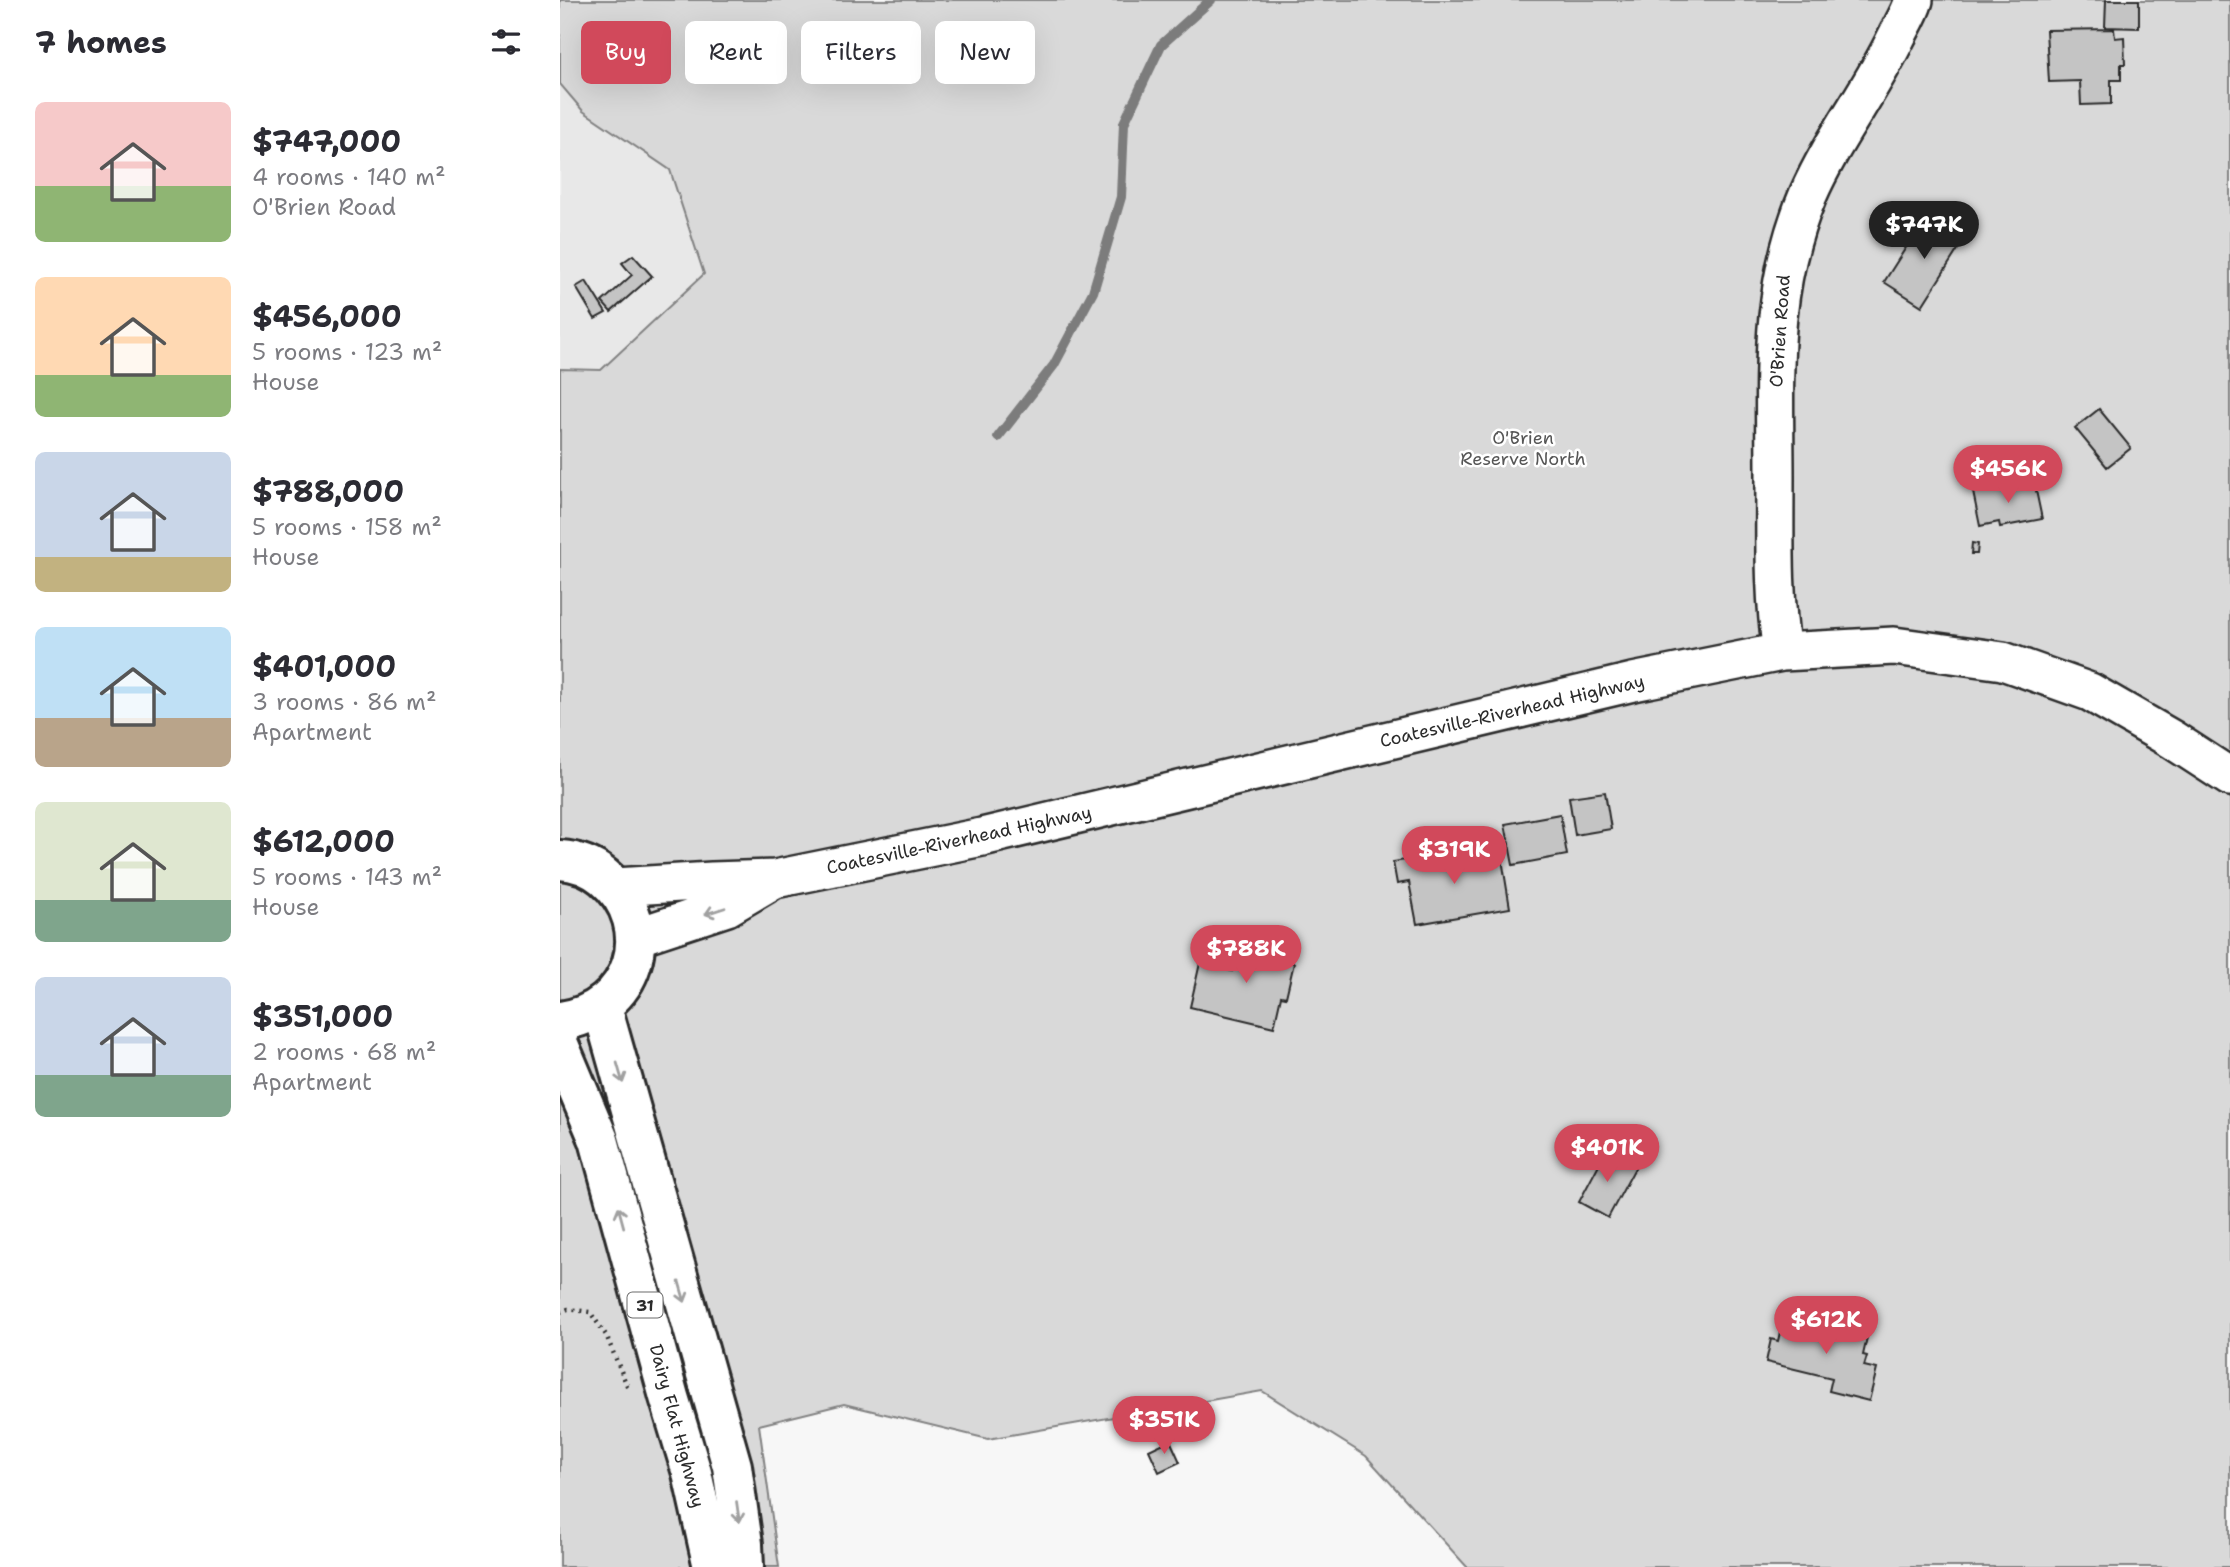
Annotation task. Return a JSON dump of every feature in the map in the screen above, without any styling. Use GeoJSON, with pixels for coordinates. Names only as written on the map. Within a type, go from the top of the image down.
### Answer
{"type":"FeatureCollection","features":[{"type":"Feature","properties":{"kind":"main road","name":"O'Brien Road"},"geometry":{"type":"LineString","coordinates":[[1782,652],[1775,508],[1775,340],[1784,266],[1808,195],[1830,152],[1885,62],[1914,0]]}},
{"type":"Feature","properties":{"kind":"main road","name":"Coatesville-Riverhead Highway"},"geometry":{"type":"LineString","coordinates":[[616,887],[775,879],[982,837],[1633,682],[1782,652],[1894,646],[2003,661],[2090,692],[2230,777]]}},
{"type":"Feature","properties":{"kind":"main road"},"geometry":{"type":"LineString","coordinates":[[560,860],[571,860],[596,870],[616,887],[631,910],[636,937],[633,964],[621,988],[602,1007],[578,1019],[560,1021]]}},
{"type":"Feature","properties":{"kind":"main road","name":"Coatesville-Riverhead Highway"},"geometry":{"type":"LineString","coordinates":[[636,937],[727,906],[775,879]]}},
{"type":"Feature","properties":{"kind":"main road"},"geometry":{"type":"LineString","coordinates":[[602,1007],[732,1466],[744,1567]]}},
{"type":"Feature","properties":{"kind":"main road","name":"Dairy Flat Highway"},"geometry":{"type":"LineString","coordinates":[[560,1047],[599,1140],[692,1473],[713,1567]]}},
{"type":"Feature","properties":{"kind":"path"},"geometry":{"type":"LineString","coordinates":[[560,1312],[568,1309],[590,1312],[606,1335],[629,1391],[641,1403],[669,1397]]}},
{"type":"Feature","properties":{"kind":"shaded area"},"geometry":{"type":"Polygon","coordinates":[[[560,84],[583,111],[670,170],[704,274],[601,370],[560,369],[560,84]]]}},
{"type":"Feature","properties":{"kind":"green space","name":"O'Brien Reserve North"},"geometry":{"type":"Polygon","coordinates":[[[560,0],[2230,0],[2230,1567],[1467,1567],[1366,1456],[1262,1391],[988,1439],[844,1404],[759,1425],[779,1567],[560,1567],[560,369],[601,370],[704,274],[670,170],[583,111],[560,84],[560,0]]]}},
{"type":"Feature","properties":{"kind":"building"},"geometry":{"type":"Polygon","coordinates":[[[2106,0],[2139,0],[2139,28],[2105,27],[2106,0]]]}},
{"type":"Feature","properties":{"kind":"building"},"geometry":{"type":"Polygon","coordinates":[[[2114,29],[2115,38],[2124,37],[2125,64],[2121,64],[2121,80],[2111,80],[2111,104],[2081,105],[2080,81],[2049,82],[2046,30],[2114,29]]]}},
{"type":"Feature","properties":{"kind":"building"},"geometry":{"type":"Polygon","coordinates":[[[1926,216],[1964,240],[1922,306],[1884,282],[1926,216]]]}},
{"type":"Feature","properties":{"kind":"building"},"geometry":{"type":"Polygon","coordinates":[[[633,255],[652,276],[611,312],[602,302],[632,275],[622,263],[633,255]]]}},
{"type":"Feature","properties":{"kind":"building"},"geometry":{"type":"Polygon","coordinates":[[[586,281],[606,313],[595,319],[576,287],[586,281]]]}},
{"type":"Feature","properties":{"kind":"building"},"geometry":{"type":"Polygon","coordinates":[[[2099,409],[2131,448],[2107,467],[2075,428],[2099,409]]]}},
{"type":"Feature","properties":{"kind":"building"},"geometry":{"type":"Polygon","coordinates":[[[2034,481],[2042,519],[2000,527],[1999,522],[1980,526],[1973,492],[2034,481]]]}},
{"type":"Feature","properties":{"kind":"building"},"geometry":{"type":"Polygon","coordinates":[[[1972,543],[1978,544],[1977,554],[1971,554],[1972,543]]]}},
{"type":"Feature","properties":{"kind":"building"},"geometry":{"type":"Polygon","coordinates":[[[1605,792],[1611,829],[1575,835],[1569,797],[1605,792]]]}},
{"type":"Feature","properties":{"kind":"building"},"geometry":{"type":"Polygon","coordinates":[[[1560,814],[1567,855],[1513,865],[1505,824],[1560,814]]]}},
{"type":"Feature","properties":{"kind":"building"},"geometry":{"type":"Polygon","coordinates":[[[1446,853],[1448,863],[1501,853],[1510,908],[1417,924],[1409,882],[1397,884],[1393,862],[1446,853]]]}},
{"type":"Feature","properties":{"kind":"building"},"geometry":{"type":"Polygon","coordinates":[[[1239,943],[1258,947],[1259,943],[1291,950],[1288,961],[1294,963],[1286,997],[1281,996],[1274,1027],[1190,1007],[1200,963],[1232,971],[1239,943]]]}},
{"type":"Feature","properties":{"kind":"building"},"geometry":{"type":"Polygon","coordinates":[[[1606,1151],[1636,1166],[1608,1218],[1579,1202],[1606,1151]]]}},
{"type":"Feature","properties":{"kind":"building"},"geometry":{"type":"Polygon","coordinates":[[[1807,1318],[1832,1324],[1831,1328],[1842,1330],[1843,1327],[1868,1333],[1863,1355],[1867,1356],[1864,1366],[1877,1369],[1869,1401],[1829,1391],[1832,1378],[1766,1362],[1771,1339],[1778,1341],[1782,1323],[1804,1329],[1807,1318]]]}},
{"type":"Feature","properties":{"kind":"building"},"geometry":{"type":"Polygon","coordinates":[[[1170,1440],[1180,1462],[1159,1472],[1149,1450],[1170,1440]]]}},
{"type":"Feature","properties":{"kind":"waterway"},"geometry":{"type":"LineString","coordinates":[[998,437],[1054,365],[1093,292],[1121,197],[1124,123],[1161,45],[1211,0]]}}]}
